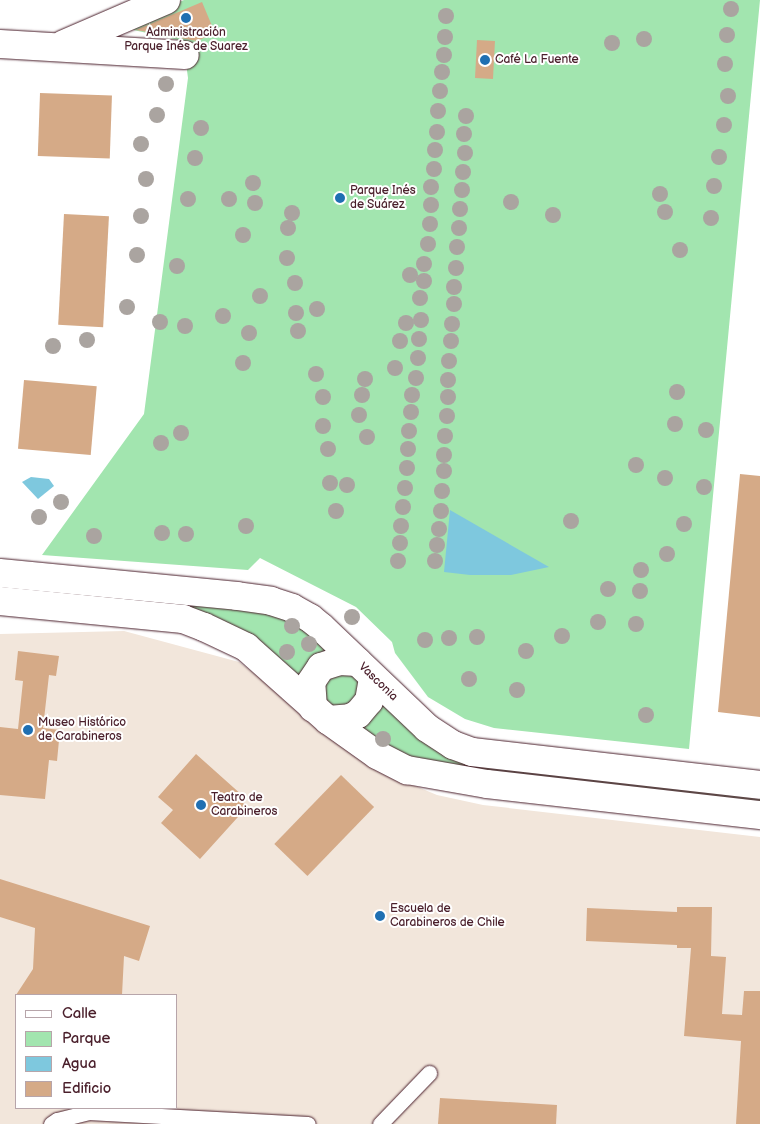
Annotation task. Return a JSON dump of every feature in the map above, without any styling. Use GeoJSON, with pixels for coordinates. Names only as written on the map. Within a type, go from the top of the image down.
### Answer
{"type":"FeatureCollection","features":[{"type":"Feature","properties":{"kind":"street"},"geometry":{"type":"LineString","coordinates":[[59,47],[166,0]]}},
{"type":"Feature","properties":{"kind":"street"},"geometry":{"type":"LineString","coordinates":[[0,44],[185,55]]}},
{"type":"Feature","properties":{"kind":"street","name":"Vasconia"},"geometry":{"type":"LineString","coordinates":[[0,573],[272,601],[310,618],[426,728],[453,745],[472,752],[760,785]]}},
{"type":"Feature","properties":{"kind":"street"},"geometry":{"type":"LineString","coordinates":[[0,601],[183,619],[246,647],[321,714],[360,744],[397,766],[435,776],[487,784],[760,815]]}},
{"type":"Feature","properties":{"kind":"street"},"geometry":{"type":"LineString","coordinates":[[338,660],[366,670],[369,701],[358,714],[350,718],[321,714],[312,682],[322,667],[338,660]]}},
{"type":"Feature","properties":{"kind":"lane"},"geometry":{"type":"LineString","coordinates":[[380,1124],[429,1073]]}},
{"type":"Feature","properties":{"kind":"lane"},"geometry":{"type":"LineString","coordinates":[[52,1124],[57,1120],[88,1112],[308,1124]]}},
{"type":"Feature","properties":{"kind":"shaded area","name":"Escuela de Carabineros de Chile"},"geometry":{"type":"Polygon","coordinates":[[[124,631],[239,662],[337,737],[394,777],[437,795],[483,805],[760,837],[760,1124],[0,1124],[0,634],[124,631]]]}},
{"type":"Feature","properties":{"kind":"green space","name":"Parque Inés de Suárez"},"geometry":{"type":"Polygon","coordinates":[[[184,0],[760,0],[689,749],[494,728],[465,719],[428,697],[395,653],[392,642],[356,607],[260,558],[248,570],[42,555],[144,414],[188,78],[183,41],[120,27],[184,0]]]}},
{"type":"Feature","properties":{"kind":"green space"},"geometry":{"type":"Polygon","coordinates":[[[0,580],[257,608],[296,622],[422,736],[760,797],[760,804],[470,770],[402,755],[355,729],[251,638],[217,618],[193,609],[0,589],[0,580]]]}},
{"type":"Feature","properties":{"kind":"water"},"geometry":{"type":"Polygon","coordinates":[[[31,477],[49,479],[54,486],[38,499],[22,482],[31,477]]]}},
{"type":"Feature","properties":{"kind":"water"},"geometry":{"type":"Polygon","coordinates":[[[450,510],[549,567],[511,575],[470,575],[444,572],[450,510]]]}},
{"type":"Feature","properties":{"kind":"building","name":"Administración Parque Inés de Suarez"},"geometry":{"type":"Polygon","coordinates":[[[202,2],[215,33],[197,41],[136,30],[202,2]]]}},
{"type":"Feature","properties":{"kind":"building","name":"Café La Fuente"},"geometry":{"type":"Polygon","coordinates":[[[477,40],[495,41],[493,79],[475,78],[477,40]]]}},
{"type":"Feature","properties":{"kind":"building"},"geometry":{"type":"Polygon","coordinates":[[[40,93],[112,96],[110,158],[38,156],[40,93]]]}},
{"type":"Feature","properties":{"kind":"building"},"geometry":{"type":"Polygon","coordinates":[[[64,214],[109,216],[103,327],[58,325],[64,214]]]}},
{"type":"Feature","properties":{"kind":"building"},"geometry":{"type":"Polygon","coordinates":[[[24,380],[97,386],[91,455],[18,449],[24,380]]]}},
{"type":"Feature","properties":{"kind":"building"},"geometry":{"type":"Polygon","coordinates":[[[740,474],[760,476],[760,717],[718,712],[740,474]]]}},
{"type":"Feature","properties":{"kind":"building"},"geometry":{"type":"Polygon","coordinates":[[[18,651],[59,656],[56,676],[49,675],[43,728],[60,730],[57,761],[49,760],[45,799],[0,795],[0,727],[18,729],[23,681],[15,680],[18,651]]]}},
{"type":"Feature","properties":{"kind":"building"},"geometry":{"type":"Polygon","coordinates":[[[196,754],[243,796],[240,800],[247,807],[200,859],[161,823],[173,810],[158,797],[196,754]]]}},
{"type":"Feature","properties":{"kind":"building"},"geometry":{"type":"Polygon","coordinates":[[[341,775],[374,807],[307,876],[274,844],[341,775]]]}},
{"type":"Feature","properties":{"kind":"building"},"geometry":{"type":"Polygon","coordinates":[[[0,879],[150,926],[139,961],[124,956],[122,994],[17,994],[33,969],[35,928],[0,917],[0,879]]]}},
{"type":"Feature","properties":{"kind":"building"},"geometry":{"type":"Polygon","coordinates":[[[677,907],[712,907],[711,956],[726,957],[722,1014],[742,1015],[744,991],[760,991],[760,1124],[736,1124],[741,1041],[684,1036],[691,948],[677,948],[677,945],[586,941],[587,908],[677,912],[677,907]]]}},
{"type":"Feature","properties":{"kind":"building"},"geometry":{"type":"Polygon","coordinates":[[[440,1098],[557,1105],[556,1124],[438,1124],[440,1098]]]}},
{"type":"Feature","properties":{"kind":"place","name":"Administración Parque Inés de Suarez"},"geometry":{"type":"Point","coordinates":[186,18]}},
{"type":"Feature","properties":{"kind":"place","name":"Café La Fuente"},"geometry":{"type":"Point","coordinates":[485,60]}},
{"type":"Feature","properties":{"kind":"place","name":"Parque Inés de Suárez"},"geometry":{"type":"Point","coordinates":[340,198]}},
{"type":"Feature","properties":{"kind":"place","name":"Museo Histórico de Carabineros"},"geometry":{"type":"Point","coordinates":[28,730]}},
{"type":"Feature","properties":{"kind":"place","name":"Teatro de Carabineros"},"geometry":{"type":"Point","coordinates":[201,805]}},
{"type":"Feature","properties":{"kind":"place","name":"Escuela de Carabineros de Chile"},"geometry":{"type":"Point","coordinates":[380,916]}}]}
